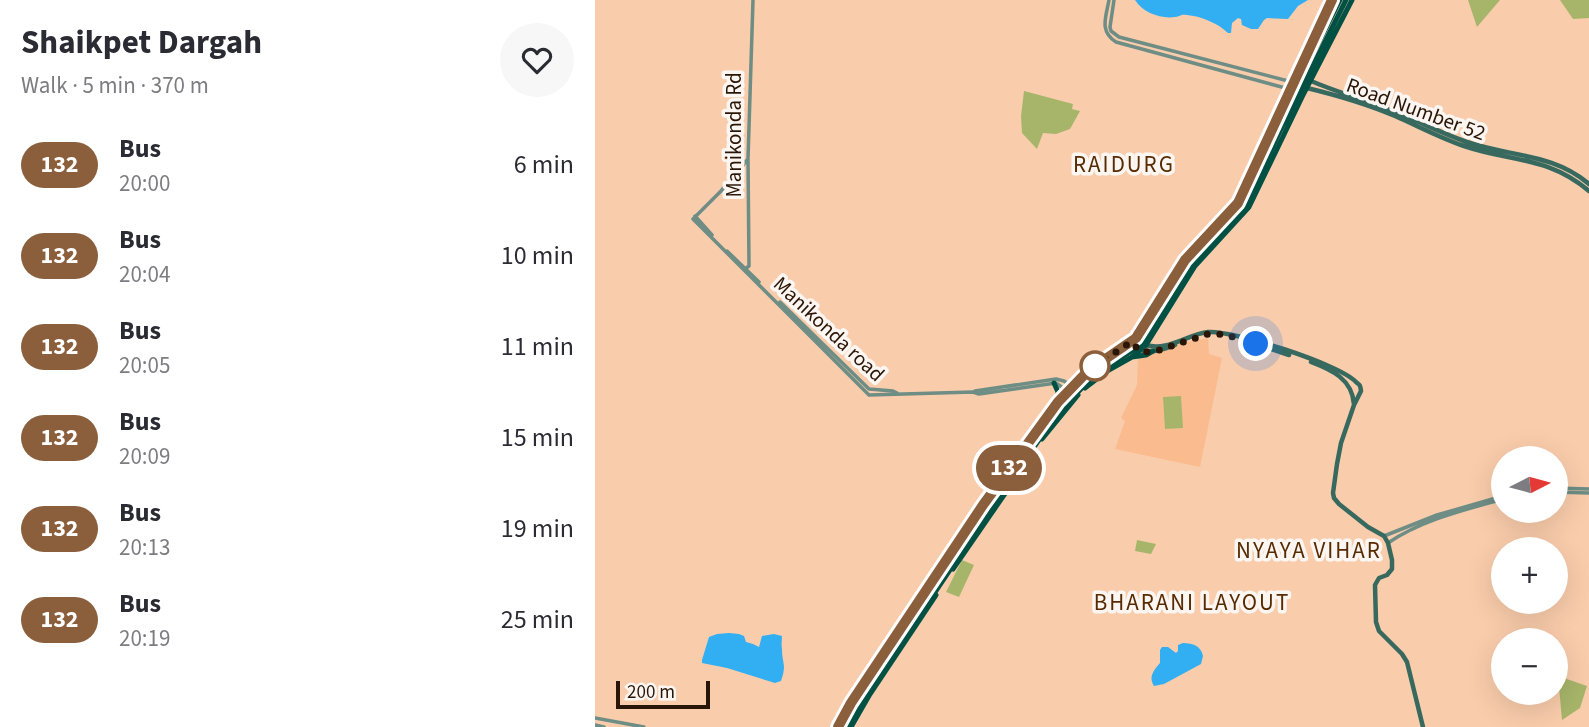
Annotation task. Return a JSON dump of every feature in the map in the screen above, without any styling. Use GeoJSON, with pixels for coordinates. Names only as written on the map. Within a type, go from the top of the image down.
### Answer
{"type":"FeatureCollection","features":[{"type":"Feature","properties":{"kind":"main road"},"geometry":{"type":"LineString","coordinates":[[839,727],[859,691],[972,521],[1056,404],[1088,371],[1131,342],[1144,327],[1185,260],[1238,203],[1332,0]]}},
{"type":"Feature","properties":{"kind":"main road"},"geometry":{"type":"LineString","coordinates":[[839,727],[1007,476],[1058,406],[1081,381],[1137,342],[1150,326],[1186,264],[1237,209],[1340,0]]}},
{"type":"Feature","properties":{"kind":"main road"},"geometry":{"type":"LineString","coordinates":[[849,727],[864,698],[1059,411],[1095,375],[1141,345],[1188,269],[1248,201],[1346,0]]}},
{"type":"Feature","properties":{"kind":"main road"},"geometry":{"type":"LineString","coordinates":[[849,727],[1041,441],[1077,395],[1146,345],[1195,266],[1249,207],[1352,0]]}},
{"type":"Feature","properties":{"kind":"main road","name":"Road Number 52"},"geometry":{"type":"LineString","coordinates":[[1311,80],[1468,143],[1553,162],[1589,184]]}},
{"type":"Feature","properties":{"kind":"main road","name":"Road Number 52"},"geometry":{"type":"LineString","coordinates":[[1307,88],[1391,114],[1463,146],[1552,167],[1589,191]]}},
{"type":"Feature","properties":{"kind":"main road"},"geometry":{"type":"LineString","coordinates":[[1146,345],[1160,346],[1207,332],[1231,334],[1304,357],[1345,374],[1360,386],[1359,396],[1345,428],[1337,464],[1334,498],[1339,505],[1384,536],[1388,543],[1392,569],[1375,585],[1376,622],[1379,631],[1407,662],[1423,727]]}},
{"type":"Feature","properties":{"kind":"main road"},"geometry":{"type":"LineString","coordinates":[[1132,357],[1146,355],[1208,334],[1230,336],[1294,356],[1333,373],[1343,379],[1350,388],[1354,405]]}},
{"type":"Feature","properties":{"kind":"main road"},"geometry":{"type":"LineString","coordinates":[[1131,342],[1140,351],[1153,351]]}},
{"type":"Feature","properties":{"kind":"main road"},"geometry":{"type":"LineString","coordinates":[[1054,383],[1058,391],[1056,404]]}},
{"type":"Feature","properties":{"kind":"main road"},"geometry":{"type":"LineString","coordinates":[[972,521],[982,528]]}},
{"type":"Feature","properties":{"kind":"main road"},"geometry":{"type":"LineString","coordinates":[[859,691],[869,697]]}},
{"type":"Feature","properties":{"kind":"street","name":"Manikonda Rd"},"geometry":{"type":"LineString","coordinates":[[744,269],[748,266],[753,0]]}},
{"type":"Feature","properties":{"kind":"street"},"geometry":{"type":"LineString","coordinates":[[1112,0],[1110,27],[1119,37],[1293,82]]}},
{"type":"Feature","properties":{"kind":"street"},"geometry":{"type":"LineString","coordinates":[[1112,0],[1104,26],[1107,35],[1116,42],[1289,89]]}},
{"type":"Feature","properties":{"kind":"street","name":"Manikonda road"},"geometry":{"type":"LineString","coordinates":[[748,159],[694,217],[869,389],[876,393],[893,391],[898,394],[973,392],[1056,379],[1065,381],[1072,387]]}},
{"type":"Feature","properties":{"kind":"street","name":"Manikonda road"},"geometry":{"type":"LineString","coordinates":[[973,392],[979,394],[1054,383]]}},
{"type":"Feature","properties":{"kind":"street"},"geometry":{"type":"LineString","coordinates":[[1054,383],[1061,385],[1063,396]]}},
{"type":"Feature","properties":{"kind":"street"},"geometry":{"type":"LineString","coordinates":[[1568,490],[1589,491]]}},
{"type":"Feature","properties":{"kind":"street"},"geometry":{"type":"LineString","coordinates":[[1384,536],[1437,515],[1491,501]]}},
{"type":"Feature","properties":{"kind":"street"},"geometry":{"type":"LineString","coordinates":[[1388,543],[1401,534],[1443,517],[1491,502]]}},
{"type":"Feature","properties":{"kind":"street"},"geometry":{"type":"LineString","coordinates":[[595,718],[644,727]]}},
{"type":"Feature","properties":{"kind":"street"},"geometry":{"type":"LineString","coordinates":[[595,725],[604,727]]}},
{"type":"Feature","properties":{"kind":"shaded area"},"geometry":{"type":"Polygon","coordinates":[[[1208,338],[1209,354],[1222,358],[1200,467],[1115,449],[1125,421],[1121,418],[1137,385],[1138,359],[1182,343],[1208,338]]]}},
{"type":"Feature","properties":{"kind":"green space"},"geometry":{"type":"Polygon","coordinates":[[[1468,0],[1500,0],[1477,27],[1468,0]]]}},
{"type":"Feature","properties":{"kind":"green space"},"geometry":{"type":"Polygon","coordinates":[[[1560,0],[1589,0],[1589,18],[1573,19],[1560,0]]]}},
{"type":"Feature","properties":{"kind":"green space"},"geometry":{"type":"Polygon","coordinates":[[[1024,91],[1073,104],[1072,109],[1080,111],[1070,129],[1056,134],[1043,133],[1037,149],[1022,133],[1024,91]]]}},
{"type":"Feature","properties":{"kind":"green space"},"geometry":{"type":"Polygon","coordinates":[[[1181,396],[1183,428],[1165,429],[1163,397],[1181,396]]]}},
{"type":"Feature","properties":{"kind":"green space"},"geometry":{"type":"Polygon","coordinates":[[[1137,540],[1156,544],[1151,554],[1135,551],[1137,540]]]}},
{"type":"Feature","properties":{"kind":"green space"},"geometry":{"type":"Polygon","coordinates":[[[962,560],[974,565],[959,597],[946,592],[962,560]]]}},
{"type":"Feature","properties":{"kind":"green space"},"geometry":{"type":"Polygon","coordinates":[[[1568,679],[1587,686],[1580,708],[1562,720],[1561,705],[1568,705],[1568,679]]]}},
{"type":"Feature","properties":{"kind":"water"},"geometry":{"type":"Polygon","coordinates":[[[1135,0],[1308,0],[1298,6],[1288,19],[1267,18],[1258,29],[1242,25],[1241,19],[1238,18],[1232,23],[1231,33],[1228,33],[1214,23],[1197,17],[1158,16],[1135,0]]]}},
{"type":"Feature","properties":{"kind":"water"},"geometry":{"type":"Polygon","coordinates":[[[729,633],[744,636],[746,642],[759,647],[762,636],[782,636],[784,667],[781,681],[775,683],[702,663],[709,637],[729,633]]]}},
{"type":"Feature","properties":{"kind":"water"},"geometry":{"type":"Polygon","coordinates":[[[1183,643],[1198,647],[1203,656],[1201,664],[1164,684],[1154,686],[1152,677],[1160,663],[1162,647],[1168,647],[1176,653],[1178,645],[1183,643]]]}},
{"type":"Feature","properties":{"kind":"bus line","name":"132"},"geometry":{"type":"LineString","coordinates":[[838,727],[851,703],[983,505],[1056,404],[1088,371],[1136,338],[1185,260],[1238,203],[1332,0]]}},
{"type":"Feature","properties":{"kind":"district","name":"RAIDURG"},"geometry":{"type":"Point","coordinates":[1124,164]}},
{"type":"Feature","properties":{"kind":"district","name":"NYAYA VIHAR"},"geometry":{"type":"Point","coordinates":[1309,550]}},
{"type":"Feature","properties":{"kind":"district","name":"BHARANI LAYOUT"},"geometry":{"type":"Point","coordinates":[1192,602]}},
{"type":"Feature","properties":{"kind":"route"},"geometry":{"type":"LineString","coordinates":[[1095,366],[1131,342],[1145,352],[1208,334],[1230,336],[1256,344]]}}]}
